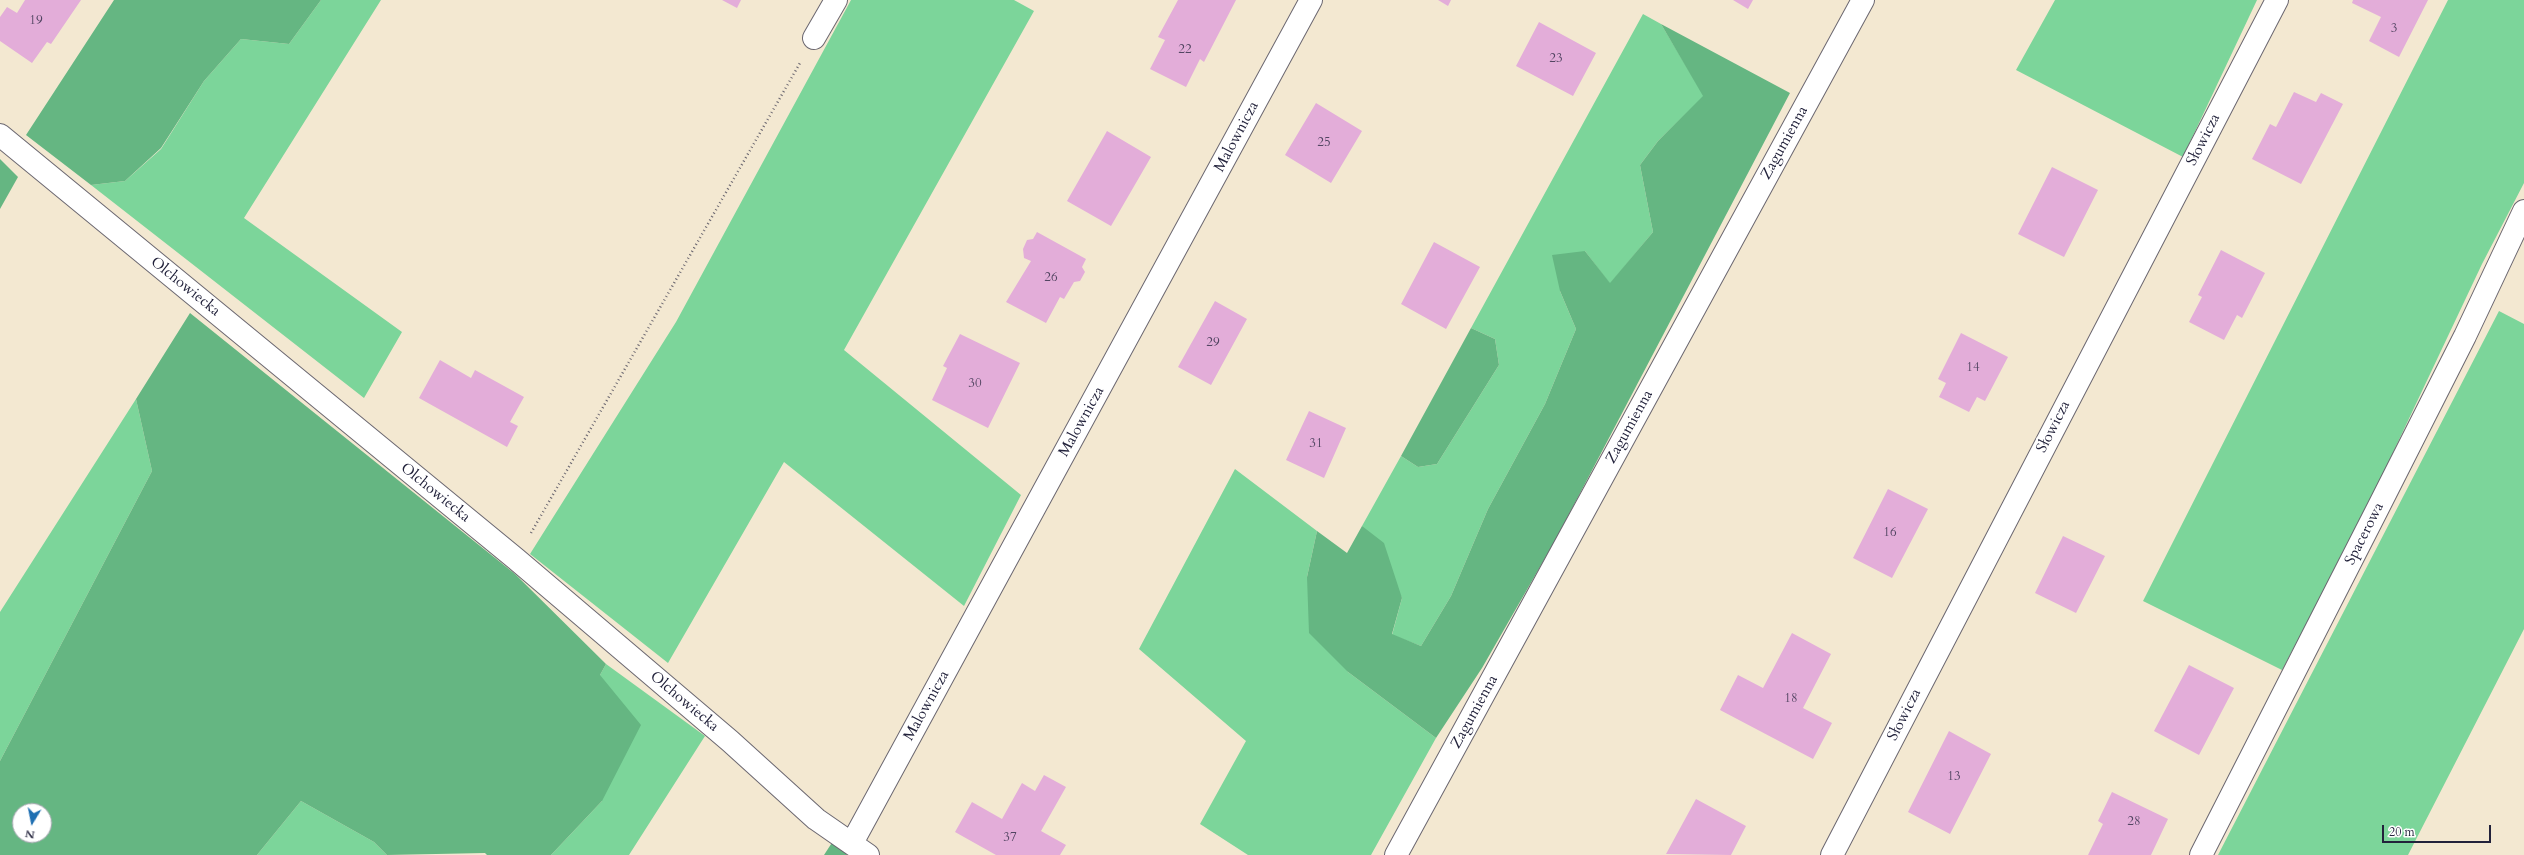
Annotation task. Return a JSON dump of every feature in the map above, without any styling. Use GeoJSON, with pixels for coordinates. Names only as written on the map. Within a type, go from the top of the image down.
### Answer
{"type":"FeatureCollection","features":[{"type":"Feature","properties":{"kind":"street"},"geometry":{"type":"LineString","coordinates":[[817,33],[836,0]]}},
{"type":"Feature","properties":{"kind":"street","name":"Malownicza"},"geometry":{"type":"LineString","coordinates":[[860,849],[1311,0]]}},
{"type":"Feature","properties":{"kind":"street","name":"Zagumienna"},"geometry":{"type":"LineString","coordinates":[[1396,855],[1863,0]]}},
{"type":"Feature","properties":{"kind":"street","name":"Słowicza"},"geometry":{"type":"LineString","coordinates":[[1832,855],[2277,0]]}},
{"type":"Feature","properties":{"kind":"street","name":"Olchowiecka"},"geometry":{"type":"LineString","coordinates":[[0,135],[516,559],[730,741],[816,819],[860,849]]}},
{"type":"Feature","properties":{"kind":"street","name":"Spacerowa"},"geometry":{"type":"LineString","coordinates":[[2201,855],[2403,460],[2524,211]]}},
{"type":"Feature","properties":{"kind":"path"},"geometry":{"type":"LineString","coordinates":[[516,559],[817,33]]}},
{"type":"Feature","properties":{"kind":"green space"},"geometry":{"type":"Polygon","coordinates":[[[114,0],[321,0],[289,44],[241,39],[204,81],[161,148],[125,181],[91,185],[26,135],[114,0]]]}},
{"type":"Feature","properties":{"kind":"green space"},"geometry":{"type":"Polygon","coordinates":[[[321,0],[381,0],[244,218],[402,332],[364,398],[91,185],[125,181],[161,149],[204,81],[241,39],[289,44],[321,0]]]}},
{"type":"Feature","properties":{"kind":"green space"},"geometry":{"type":"Polygon","coordinates":[[[851,0],[1014,0],[1034,11],[844,350],[1021,495],[964,606],[784,462],[668,663],[530,554],[676,322],[851,0]]]}},
{"type":"Feature","properties":{"kind":"green space"},"geometry":{"type":"Polygon","coordinates":[[[2055,0],[2257,0],[2183,157],[2016,70],[2055,0]]]}},
{"type":"Feature","properties":{"kind":"green space"},"geometry":{"type":"Polygon","coordinates":[[[2448,0],[2524,0],[2524,183],[2482,264],[2363,516],[2282,670],[2143,601],[2448,0]]]}},
{"type":"Feature","properties":{"kind":"green space"},"geometry":{"type":"Polygon","coordinates":[[[1643,14],[1661,24],[1704,96],[1658,141],[1640,165],[1653,232],[1610,284],[1585,251],[1560,291],[1576,329],[1545,404],[1488,509],[1451,596],[1421,646],[1392,635],[1402,598],[1362,526],[1401,456],[1418,467],[1437,464],[1499,365],[1495,339],[1471,328],[1643,14]]]}},
{"type":"Feature","properties":{"kind":"green space"},"geometry":{"type":"Polygon","coordinates":[[[1661,24],[1790,93],[1556,539],[1482,668],[1436,738],[1348,672],[1309,633],[1307,577],[1317,531],[1347,553],[1362,526],[1384,543],[1402,598],[1392,634],[1421,646],[1451,596],[1488,509],[1545,404],[1576,329],[1560,291],[1552,255],[1585,251],[1610,283],[1653,232],[1640,165],[1658,141],[1703,96],[1661,24]]]}},
{"type":"Feature","properties":{"kind":"green space"},"geometry":{"type":"Polygon","coordinates":[[[0,159],[18,177],[0,209],[0,159]]]}},
{"type":"Feature","properties":{"kind":"green space"},"geometry":{"type":"Polygon","coordinates":[[[2499,311],[2524,324],[2524,629],[2408,855],[2218,855],[2499,311]]]}},
{"type":"Feature","properties":{"kind":"green space"},"geometry":{"type":"Polygon","coordinates":[[[190,313],[515,574],[606,664],[600,675],[641,725],[602,801],[551,855],[487,855],[485,853],[387,855],[374,842],[301,801],[257,855],[0,855],[0,761],[152,471],[136,399],[190,313]]]}},
{"type":"Feature","properties":{"kind":"green space"},"geometry":{"type":"Polygon","coordinates":[[[1471,328],[1495,339],[1499,365],[1437,464],[1418,467],[1401,456],[1471,328]]]}},
{"type":"Feature","properties":{"kind":"green space"},"geometry":{"type":"Polygon","coordinates":[[[136,399],[152,471],[0,761],[0,612],[136,399]]]}},
{"type":"Feature","properties":{"kind":"green space"},"geometry":{"type":"Polygon","coordinates":[[[1235,469],[1317,531],[1307,577],[1348,672],[1436,738],[1371,855],[1248,855],[1200,824],[1246,741],[1139,649],[1235,469]]]}},
{"type":"Feature","properties":{"kind":"green space"},"geometry":{"type":"Polygon","coordinates":[[[606,664],[705,736],[629,855],[551,855],[602,801],[600,675],[606,664]]]}},
{"type":"Feature","properties":{"kind":"green space"},"geometry":{"type":"Polygon","coordinates":[[[301,801],[374,842],[387,855],[257,855],[301,801]]]}},
{"type":"Feature","properties":{"kind":"green space"},"geometry":{"type":"Polygon","coordinates":[[[835,838],[847,855],[824,855],[835,838]]]}},
{"type":"Feature","properties":{"kind":"building"},"geometry":{"type":"Polygon","coordinates":[[[25,0],[81,0],[51,44],[47,42],[32,63],[0,41],[0,17],[7,7],[17,13],[25,0]]]}},
{"type":"Feature","properties":{"kind":"building"},"geometry":{"type":"Polygon","coordinates":[[[722,0],[741,0],[737,8],[722,0]]]}},
{"type":"Feature","properties":{"kind":"building"},"geometry":{"type":"Polygon","coordinates":[[[1178,0],[1236,0],[1204,62],[1200,59],[1186,87],[1150,69],[1165,40],[1158,37],[1178,0]]]}},
{"type":"Feature","properties":{"kind":"building"},"geometry":{"type":"Polygon","coordinates":[[[1438,0],[1451,0],[1448,6],[1438,0]]]}},
{"type":"Feature","properties":{"kind":"building"},"geometry":{"type":"Polygon","coordinates":[[[1733,0],[1753,0],[1748,9],[1733,0]]]}},
{"type":"Feature","properties":{"kind":"building"},"geometry":{"type":"Polygon","coordinates":[[[2353,0],[2428,0],[2399,57],[2369,41],[2381,17],[2352,3],[2353,0]]]}},
{"type":"Feature","properties":{"kind":"building"},"geometry":{"type":"Polygon","coordinates":[[[1539,22],[1596,53],[1573,96],[1516,66],[1539,22]]]}},
{"type":"Feature","properties":{"kind":"building"},"geometry":{"type":"Polygon","coordinates":[[[2294,92],[2316,102],[2321,93],[2343,104],[2301,184],[2252,159],[2270,124],[2276,127],[2294,92]]]}},
{"type":"Feature","properties":{"kind":"building"},"geometry":{"type":"Polygon","coordinates":[[[1316,103],[1362,131],[1331,183],[1285,155],[1316,103]]]}},
{"type":"Feature","properties":{"kind":"building"},"geometry":{"type":"Polygon","coordinates":[[[1107,131],[1151,157],[1111,226],[1067,201],[1107,131]]]}},
{"type":"Feature","properties":{"kind":"building"},"geometry":{"type":"Polygon","coordinates":[[[2052,167],[2098,190],[2064,257],[2018,234],[2052,167]]]}},
{"type":"Feature","properties":{"kind":"building"},"geometry":{"type":"Polygon","coordinates":[[[1037,232],[1086,259],[1082,267],[1085,272],[1080,281],[1074,282],[1064,299],[1060,297],[1046,323],[1006,302],[1031,261],[1024,258],[1023,249],[1027,240],[1033,239],[1037,232]]]}},
{"type":"Feature","properties":{"kind":"building"},"geometry":{"type":"Polygon","coordinates":[[[1434,242],[1480,267],[1446,329],[1401,304],[1434,242]]]}},
{"type":"Feature","properties":{"kind":"building"},"geometry":{"type":"Polygon","coordinates":[[[2221,250],[2265,273],[2242,318],[2237,315],[2224,340],[2189,322],[2202,297],[2198,295],[2221,250]]]}},
{"type":"Feature","properties":{"kind":"building"},"geometry":{"type":"Polygon","coordinates":[[[1215,301],[1247,319],[1211,385],[1178,367],[1215,301]]]}},
{"type":"Feature","properties":{"kind":"building"},"geometry":{"type":"Polygon","coordinates":[[[1961,333],[2008,357],[1985,401],[1977,397],[1969,412],[1939,397],[1946,383],[1938,379],[1961,333]]]}},
{"type":"Feature","properties":{"kind":"building"},"geometry":{"type":"Polygon","coordinates":[[[960,334],[1020,363],[988,428],[932,400],[947,368],[943,366],[960,334]]]}},
{"type":"Feature","properties":{"kind":"building"},"geometry":{"type":"Polygon","coordinates":[[[440,360],[471,378],[475,370],[524,397],[510,422],[518,426],[507,447],[419,398],[440,360]]]}},
{"type":"Feature","properties":{"kind":"building"},"geometry":{"type":"Polygon","coordinates":[[[1309,411],[1346,428],[1324,478],[1286,460],[1309,411]]]}},
{"type":"Feature","properties":{"kind":"building"},"geometry":{"type":"Polygon","coordinates":[[[1888,489],[1928,509],[1892,578],[1853,558],[1888,489]]]}},
{"type":"Feature","properties":{"kind":"building"},"geometry":{"type":"Polygon","coordinates":[[[2063,536],[2105,556],[2076,613],[2035,593],[2063,536]]]}},
{"type":"Feature","properties":{"kind":"building"},"geometry":{"type":"Polygon","coordinates":[[[1792,633],[1831,654],[1803,708],[1832,723],[1813,759],[1720,710],[1738,675],[1763,688],[1792,633]]]}},
{"type":"Feature","properties":{"kind":"building"},"geometry":{"type":"Polygon","coordinates":[[[2189,665],[2234,688],[2199,755],[2154,731],[2189,665]]]}},
{"type":"Feature","properties":{"kind":"building"},"geometry":{"type":"Polygon","coordinates":[[[1949,731],[1991,754],[1950,834],[1908,812],[1949,731]]]}},
{"type":"Feature","properties":{"kind":"building"},"geometry":{"type":"Polygon","coordinates":[[[1044,775],[1066,787],[1041,831],[1066,845],[1060,855],[996,855],[955,832],[972,802],[1002,819],[1022,783],[1035,791],[1044,775]]]}},
{"type":"Feature","properties":{"kind":"building"},"geometry":{"type":"Polygon","coordinates":[[[2112,792],[2168,819],[2151,855],[2088,855],[2103,824],[2098,821],[2112,792]]]}},
{"type":"Feature","properties":{"kind":"building"},"geometry":{"type":"Polygon","coordinates":[[[1696,799],[1746,826],[1731,855],[1666,854],[1696,799]]]}}]}
